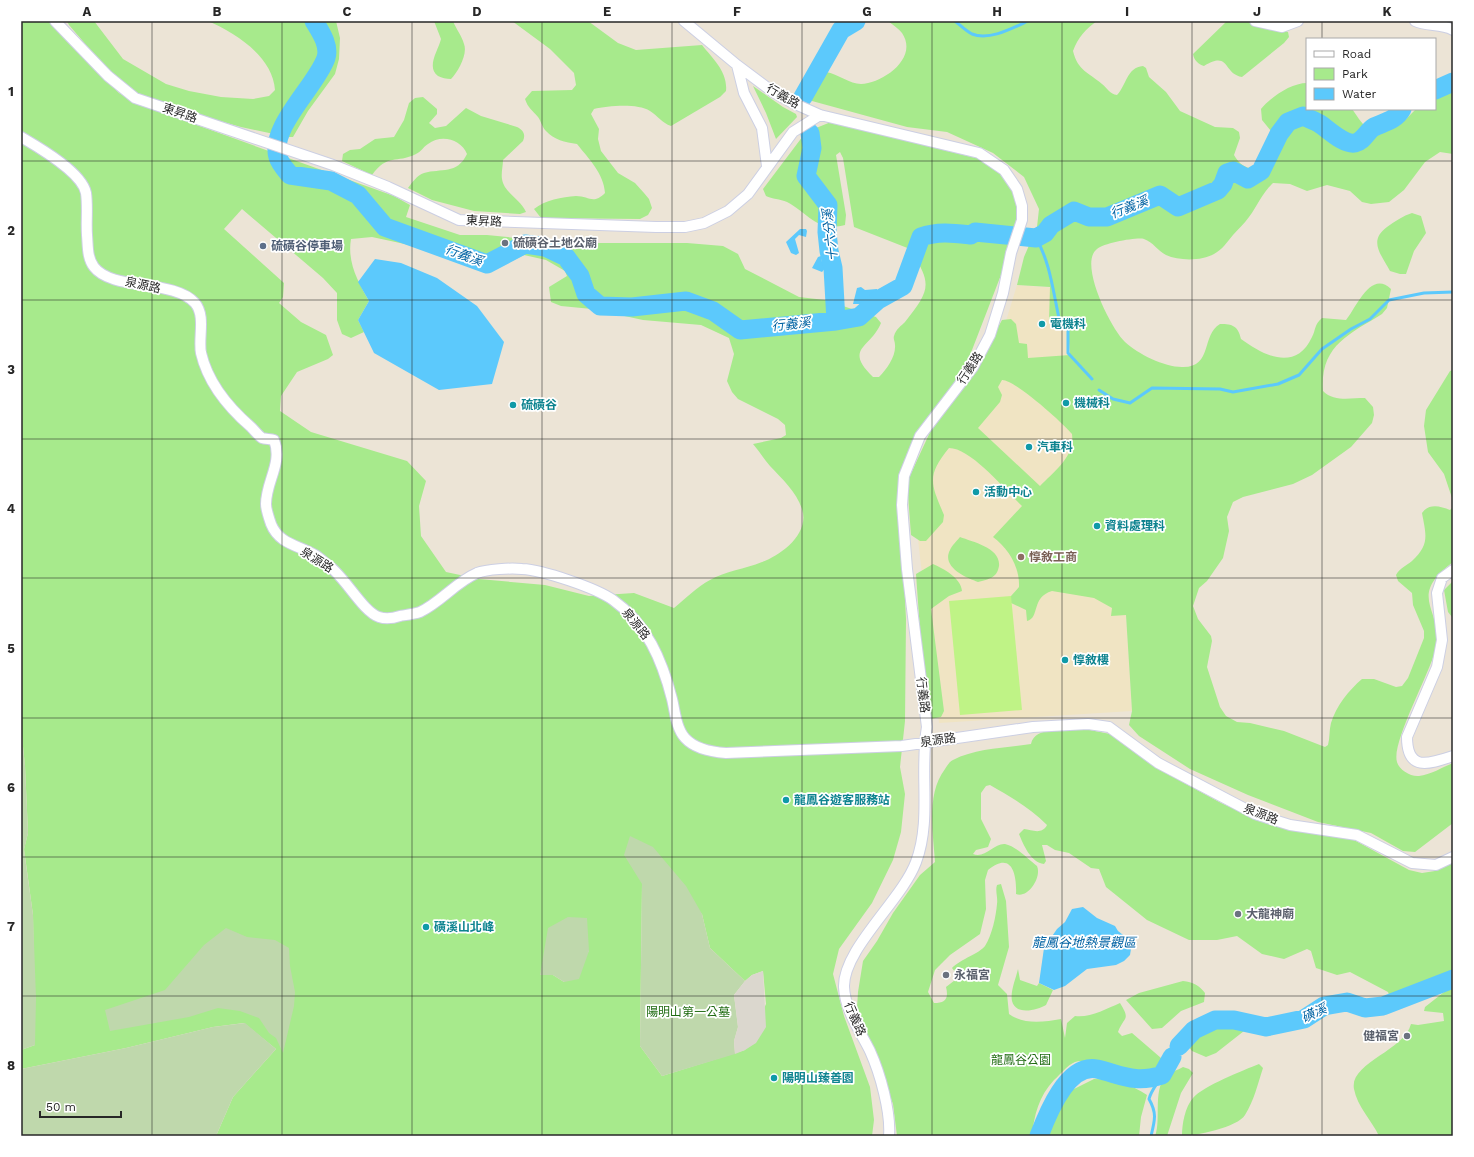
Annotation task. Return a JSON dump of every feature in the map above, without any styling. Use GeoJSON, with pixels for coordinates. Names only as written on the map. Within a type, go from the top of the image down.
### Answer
{"type":"FeatureCollection","features":[{"type":"Feature","properties":{"kind":"street","name":"東昇路"},"geometry":{"type":"LineString","coordinates":[[55,21],[108,76],[135,98],[333,165],[388,186],[459,220],[656,228],[685,227],[716,219],[748,194],[767,166],[794,132],[820,115]]}},
{"type":"Feature","properties":{"kind":"street"},"geometry":{"type":"LineString","coordinates":[[684,21],[737,65],[744,93],[762,128],[767,166]]}},
{"type":"Feature","properties":{"kind":"street"},"geometry":{"type":"LineString","coordinates":[[1255,21],[1282,27],[1298,21]]}},
{"type":"Feature","properties":{"kind":"street"},"geometry":{"type":"LineString","coordinates":[[1415,21],[1422,24],[1434,25],[1453,30]]}},
{"type":"Feature","properties":{"kind":"street","name":"行義路"},"geometry":{"type":"LineString","coordinates":[[737,65],[773,92],[820,115],[979,153],[1004,170],[1017,189],[1022,206],[1020,226],[1011,253],[1003,293],[990,335],[973,367],[920,436],[904,476],[902,505],[907,569],[927,727],[924,742],[923,827],[916,863],[892,902],[856,950],[848,969],[844,986],[851,1013],[870,1053],[884,1089],[889,1136]]}},
{"type":"Feature","properties":{"kind":"street","name":"泉源路"},"geometry":{"type":"LineString","coordinates":[[21,137],[48,152],[80,181],[86,192],[86,224],[89,258],[100,273],[121,280],[185,295],[195,303],[199,310],[201,354],[221,395],[263,438],[274,440],[277,448],[277,460],[266,505],[277,534],[285,542],[314,555],[336,571],[369,611],[379,617],[394,618],[418,612],[430,606],[464,580],[479,572],[523,569],[554,576],[608,597],[628,610],[643,629],[665,672],[679,730],[684,738],[700,748],[711,752],[726,753],[769,750],[844,749],[902,746],[1033,727],[1088,724],[1109,727],[1158,763],[1255,814],[1290,825],[1357,835],[1412,863],[1436,865],[1453,857]]}},
{"type":"Feature","properties":{"kind":"street"},"geometry":{"type":"LineString","coordinates":[[1453,570],[1442,578],[1437,594],[1442,640],[1437,667],[1407,737],[1407,747],[1411,756],[1416,762],[1423,764],[1433,763],[1453,756]]}},
{"type":"Feature","properties":{"kind":"shaded area","name":"惇敘工商"},"geometry":{"type":"Polygon","coordinates":[[[1017,285],[1082,290],[1126,615],[1132,711],[939,723],[912,487],[998,347],[1017,285]]]}},
{"type":"Feature","properties":{"kind":"shaded area"},"geometry":{"type":"Polygon","coordinates":[[[763,971],[766,1027],[756,1043],[735,1054],[734,1041],[738,1027],[734,995],[752,975],[763,971]]]}},
{"type":"Feature","properties":{"kind":"green space"},"geometry":{"type":"Polygon","coordinates":[[[21,21],[49,21],[119,93],[141,105],[394,196],[410,205],[406,217],[460,235],[487,235],[566,243],[687,243],[723,246],[738,254],[745,269],[799,297],[825,300],[876,317],[881,323],[877,331],[862,348],[860,354],[860,360],[873,377],[879,377],[890,362],[895,349],[895,334],[920,302],[926,286],[925,279],[910,249],[854,227],[843,158],[840,152],[836,155],[846,215],[845,225],[827,226],[819,224],[787,202],[766,196],[763,189],[806,132],[831,122],[980,159],[1000,174],[1016,194],[1021,209],[1011,249],[967,363],[927,425],[899,479],[906,619],[905,721],[900,767],[905,794],[901,832],[893,860],[872,903],[839,949],[833,974],[844,1016],[870,1087],[874,1120],[872,1136],[216,1136],[233,1097],[276,1049],[244,1023],[213,1027],[126,1048],[21,1069],[21,1050],[35,1045],[33,915],[24,849],[28,833],[25,766],[21,727],[21,21]],[[242,209],[224,229],[284,283],[283,297],[279,303],[301,322],[326,335],[333,355],[328,359],[297,372],[281,396],[280,411],[311,432],[407,461],[426,481],[419,506],[421,536],[446,572],[479,579],[545,585],[589,596],[634,593],[674,608],[700,586],[716,577],[770,559],[786,548],[798,534],[802,526],[803,518],[802,509],[796,497],[753,444],[781,438],[786,435],[785,425],[778,419],[738,399],[732,392],[727,381],[734,354],[729,338],[701,325],[643,320],[592,309],[561,306],[551,302],[549,287],[567,276],[565,271],[546,260],[524,255],[501,266],[480,268],[442,252],[372,237],[351,239],[350,247],[354,272],[369,301],[358,320],[364,332],[351,338],[342,334],[337,320],[337,293],[323,278],[242,209]],[[642,884],[640,1046],[662,1076],[745,1050],[766,1004],[763,971],[752,975],[745,981],[710,948],[702,914],[642,884]],[[589,951],[540,975],[553,975],[564,982],[589,951]]]}},
{"type":"Feature","properties":{"kind":"green space"},"geometry":{"type":"Polygon","coordinates":[[[67,21],[94,21],[123,59],[166,84],[189,91],[221,97],[253,99],[269,96],[275,90],[273,78],[268,67],[260,57],[241,39],[208,21],[336,21],[340,38],[339,59],[335,74],[308,111],[293,137],[288,137],[241,127],[169,107],[137,93],[105,67],[67,21]]]}},
{"type":"Feature","properties":{"kind":"green space"},"geometry":{"type":"Polygon","coordinates":[[[434,21],[453,21],[464,44],[465,53],[457,72],[451,79],[438,76],[433,68],[434,59],[441,39],[434,21]]]}},
{"type":"Feature","properties":{"kind":"green space"},"geometry":{"type":"Polygon","coordinates":[[[512,21],[588,21],[618,43],[636,50],[702,45],[719,66],[725,78],[726,91],[720,97],[671,126],[650,111],[638,107],[614,106],[600,108],[594,109],[591,114],[599,129],[598,139],[601,151],[618,173],[635,183],[649,199],[652,208],[648,215],[640,219],[541,218],[534,209],[543,203],[559,198],[580,196],[597,199],[605,193],[599,173],[577,144],[560,140],[549,134],[543,128],[538,117],[529,107],[525,99],[532,91],[572,90],[576,85],[574,73],[550,49],[512,21]]]}},
{"type":"Feature","properties":{"kind":"green space"},"geometry":{"type":"Polygon","coordinates":[[[888,21],[1097,21],[1083,34],[1073,51],[1075,58],[1084,70],[1110,92],[1117,95],[1130,73],[1138,67],[1143,66],[1146,68],[1149,77],[1166,92],[1180,111],[1215,127],[1233,128],[1239,132],[1240,138],[1234,155],[1244,166],[1254,169],[1258,169],[1279,141],[1262,120],[1261,109],[1270,100],[1294,85],[1306,83],[1306,110],[1353,110],[1366,127],[1370,130],[1379,132],[1405,120],[1415,110],[1436,110],[1436,92],[1453,82],[1453,154],[1440,152],[1425,162],[1404,190],[1389,202],[1371,204],[1362,202],[1350,191],[1327,185],[1307,191],[1290,184],[1273,183],[1247,220],[1222,248],[1214,254],[1197,259],[1171,257],[1163,253],[1147,240],[1135,239],[1120,241],[1097,249],[1092,256],[1091,268],[1105,311],[1119,335],[1125,342],[1130,347],[1152,359],[1167,365],[1182,367],[1192,366],[1203,357],[1210,336],[1214,329],[1220,324],[1232,325],[1238,331],[1241,339],[1260,351],[1279,358],[1289,357],[1297,354],[1305,348],[1312,337],[1316,325],[1322,318],[1346,320],[1365,292],[1371,287],[1377,284],[1384,284],[1391,289],[1387,308],[1382,314],[1348,336],[1331,352],[1326,363],[1323,376],[1323,391],[1332,397],[1342,399],[1365,398],[1373,407],[1374,415],[1372,423],[1351,447],[1312,475],[1293,484],[1243,497],[1233,502],[1227,517],[1229,531],[1223,558],[1207,581],[1199,588],[1193,606],[1198,619],[1211,636],[1212,641],[1207,667],[1220,707],[1226,716],[1237,722],[1250,723],[1284,731],[1325,747],[1328,745],[1331,723],[1336,710],[1352,688],[1362,679],[1374,679],[1396,687],[1402,686],[1408,678],[1424,638],[1424,631],[1413,605],[1412,593],[1398,581],[1396,575],[1418,555],[1422,549],[1425,533],[1422,513],[1428,508],[1435,506],[1450,510],[1453,507],[1453,562],[1439,575],[1431,586],[1429,595],[1430,605],[1436,625],[1437,637],[1435,651],[1405,725],[1397,753],[1397,762],[1400,768],[1416,776],[1428,774],[1453,763],[1453,823],[1415,852],[1403,851],[1371,833],[1318,822],[1248,795],[1190,769],[1139,736],[1129,725],[1132,711],[1126,615],[1111,616],[1112,608],[1094,598],[1052,591],[1045,594],[1041,598],[1033,616],[1027,621],[1026,610],[1011,603],[1011,596],[1019,587],[1019,580],[1015,565],[1008,552],[993,537],[1022,506],[987,471],[967,455],[958,450],[949,448],[934,473],[934,488],[944,515],[943,522],[926,541],[920,541],[911,535],[907,482],[931,430],[975,369],[1002,320],[1011,319],[1016,324],[1019,343],[1027,344],[1028,358],[1070,355],[1068,328],[1058,329],[1058,321],[1049,321],[1050,287],[1017,285],[1024,257],[1037,227],[1039,209],[1024,177],[993,153],[947,132],[907,127],[812,101],[809,98],[826,72],[857,84],[861,84],[870,83],[879,79],[896,68],[906,51],[906,42],[898,28],[888,21]],[[1002,380],[998,387],[1002,395],[1000,402],[978,428],[1040,486],[1067,457],[1072,442],[1072,434],[1038,402],[1017,386],[1002,380]]]}},
{"type":"Feature","properties":{"kind":"green space"},"geometry":{"type":"Polygon","coordinates":[[[1227,21],[1251,22],[1266,25],[1288,32],[1289,37],[1284,43],[1242,77],[1232,72],[1226,64],[1222,62],[1212,62],[1204,66],[1200,64],[1195,60],[1193,54],[1227,21]]]}},
{"type":"Feature","properties":{"kind":"green space"},"geometry":{"type":"Polygon","coordinates":[[[753,86],[783,107],[796,114],[797,117],[776,139],[766,113],[753,86]]]}},
{"type":"Feature","properties":{"kind":"green space"},"geometry":{"type":"Polygon","coordinates":[[[423,97],[437,109],[437,114],[429,123],[435,128],[446,126],[466,108],[481,116],[521,129],[524,134],[523,141],[503,160],[502,177],[503,184],[524,207],[526,212],[520,214],[474,211],[432,200],[408,188],[421,174],[448,170],[463,161],[467,154],[464,149],[460,145],[450,140],[439,139],[433,141],[416,154],[409,157],[388,161],[378,168],[372,175],[342,161],[343,154],[350,150],[360,149],[375,139],[394,137],[404,120],[409,103],[415,98],[423,97]]]}},
{"type":"Feature","properties":{"kind":"green space"},"geometry":{"type":"Polygon","coordinates":[[[1412,213],[1421,216],[1426,233],[1414,251],[1406,274],[1400,274],[1390,271],[1378,248],[1378,237],[1381,232],[1390,225],[1402,217],[1412,213]]]}},
{"type":"Feature","properties":{"kind":"green space"},"geometry":{"type":"Polygon","coordinates":[[[1453,370],[1453,501],[1444,474],[1428,452],[1424,426],[1426,410],[1450,371],[1453,370]]]}},
{"type":"Feature","properties":{"kind":"green space"},"geometry":{"type":"Polygon","coordinates":[[[960,537],[991,550],[996,555],[999,566],[994,576],[978,582],[961,575],[952,567],[948,556],[951,548],[960,537]]]}},
{"type":"Feature","properties":{"kind":"green space"},"geometry":{"type":"Polygon","coordinates":[[[933,564],[947,571],[955,578],[959,582],[962,591],[949,596],[931,609],[944,711],[941,717],[930,719],[926,715],[916,574],[933,564]]]}},
{"type":"Feature","properties":{"kind":"green space"},"geometry":{"type":"Polygon","coordinates":[[[1453,581],[1452,617],[1448,612],[1444,590],[1453,581]]]}},
{"type":"Feature","properties":{"kind":"green space"},"geometry":{"type":"Polygon","coordinates":[[[1011,596],[1022,710],[960,715],[949,601],[1011,596]]]}},
{"type":"Feature","properties":{"kind":"green space"},"geometry":{"type":"Polygon","coordinates":[[[21,727],[25,766],[28,833],[24,850],[33,915],[36,998],[35,1045],[21,1050],[21,727]]]}},
{"type":"Feature","properties":{"kind":"green space","name":"龍鳳谷公園"},"geometry":{"type":"Polygon","coordinates":[[[1051,730],[1090,730],[1110,734],[1164,772],[1221,803],[1268,824],[1344,837],[1356,841],[1409,870],[1422,873],[1435,871],[1453,861],[1453,976],[1408,987],[1391,1000],[1388,992],[1350,972],[1337,975],[1316,968],[1311,951],[1307,949],[1284,959],[1262,954],[1237,936],[1217,940],[1189,940],[1147,920],[1106,887],[1099,869],[1091,868],[1069,853],[1055,850],[1047,845],[1042,845],[1046,861],[1044,864],[1039,863],[1031,857],[1019,834],[1024,829],[1040,831],[1047,825],[1034,813],[1013,798],[990,785],[986,786],[981,793],[981,819],[991,839],[988,847],[976,850],[973,854],[977,855],[985,853],[1001,844],[1009,845],[1018,850],[1037,866],[1038,876],[1033,886],[1021,895],[1016,894],[1014,873],[1008,864],[1003,863],[996,865],[988,870],[985,880],[986,909],[980,934],[950,955],[935,970],[928,992],[934,1003],[945,1000],[947,995],[946,987],[959,977],[952,968],[983,949],[985,946],[995,920],[997,885],[1001,884],[1006,901],[1009,947],[998,985],[1007,994],[1009,1014],[1021,1020],[1034,1022],[1061,1019],[1065,1038],[1067,1023],[1075,1016],[1086,1016],[1120,1003],[1126,1016],[1118,1032],[1122,1036],[1132,1033],[1161,1058],[1161,1064],[1147,1074],[1132,1076],[1118,1073],[1085,1061],[1072,1063],[1054,1080],[1041,1099],[1034,1121],[1032,1136],[897,1136],[893,1104],[857,1008],[863,961],[877,941],[893,913],[920,875],[935,862],[932,826],[933,802],[939,779],[948,764],[953,760],[971,753],[1031,744],[1036,736],[1051,730]]]}},
{"type":"Feature","properties":{"kind":"green space","name":"陽明山第一公墓"},"geometry":{"type":"Polygon","coordinates":[[[630,836],[653,847],[686,886],[702,914],[710,948],[745,981],[734,995],[738,1027],[734,1041],[735,1054],[662,1076],[640,1046],[642,884],[624,855],[630,836]]]}},
{"type":"Feature","properties":{"kind":"green space"},"geometry":{"type":"Polygon","coordinates":[[[568,917],[587,918],[589,951],[579,979],[564,982],[553,975],[540,975],[548,928],[568,917]]]}},
{"type":"Feature","properties":{"kind":"green space"},"geometry":{"type":"Polygon","coordinates":[[[226,928],[247,937],[275,940],[289,948],[290,966],[295,992],[294,1006],[283,1053],[276,1038],[269,1033],[259,1018],[240,1011],[218,1008],[189,1017],[110,1031],[105,1010],[165,990],[204,945],[226,928]]]}},
{"type":"Feature","properties":{"kind":"green space"},"geometry":{"type":"Polygon","coordinates":[[[1018,969],[1020,980],[1037,986],[1039,983],[1053,990],[1046,1005],[1032,1010],[1022,1010],[1014,1006],[1012,1001],[1012,993],[1018,969]]]}},
{"type":"Feature","properties":{"kind":"green space"},"geometry":{"type":"Polygon","coordinates":[[[1183,981],[1193,983],[1205,993],[1204,1002],[1181,1011],[1162,1028],[1152,1029],[1126,1000],[1139,993],[1183,981]]]}},
{"type":"Feature","properties":{"kind":"green space"},"geometry":{"type":"Polygon","coordinates":[[[1453,985],[1453,1136],[1379,1136],[1358,1101],[1354,1089],[1355,1080],[1368,1064],[1398,1042],[1406,1033],[1411,1024],[1418,1025],[1444,1021],[1443,1013],[1424,1011],[1425,1007],[1453,985]]]}},
{"type":"Feature","properties":{"kind":"green space"},"geometry":{"type":"Polygon","coordinates":[[[245,1023],[276,1049],[233,1097],[216,1136],[21,1136],[21,1069],[126,1048],[213,1027],[245,1023]]]}},
{"type":"Feature","properties":{"kind":"green space"},"geometry":{"type":"Polygon","coordinates":[[[1221,1024],[1237,1027],[1244,1031],[1216,1053],[1206,1057],[1192,1051],[1189,1047],[1197,1033],[1205,1028],[1221,1024]]]}},
{"type":"Feature","properties":{"kind":"green space"},"geometry":{"type":"Polygon","coordinates":[[[1259,1064],[1263,1068],[1256,1092],[1248,1110],[1241,1119],[1226,1127],[1216,1130],[1182,1136],[1184,1116],[1190,1102],[1198,1093],[1234,1074],[1259,1064]]]}},
{"type":"Feature","properties":{"kind":"green space"},"geometry":{"type":"Polygon","coordinates":[[[1183,1067],[1189,1069],[1193,1073],[1181,1093],[1167,1136],[1155,1136],[1158,1121],[1160,1086],[1169,1074],[1183,1067]]]}},
{"type":"Feature","properties":{"kind":"green space"},"geometry":{"type":"Polygon","coordinates":[[[1094,1079],[1122,1083],[1147,1095],[1141,1117],[1139,1136],[1046,1136],[1059,1107],[1072,1090],[1094,1079]]]}},
{"type":"Feature","properties":{"kind":"water"},"geometry":{"type":"Polygon","coordinates":[[[800,229],[806,229],[807,231],[806,237],[799,235],[795,239],[799,253],[796,255],[791,253],[786,242],[800,229]]]}},
{"type":"Feature","properties":{"kind":"water"},"geometry":{"type":"Polygon","coordinates":[[[821,256],[822,262],[827,266],[822,272],[812,268],[818,257],[821,256]]]}},
{"type":"Feature","properties":{"kind":"water"},"geometry":{"type":"Polygon","coordinates":[[[375,259],[401,263],[437,278],[477,306],[504,342],[492,384],[439,390],[374,353],[358,320],[369,301],[358,282],[375,259]]]}},
{"type":"Feature","properties":{"kind":"water"},"geometry":{"type":"Polygon","coordinates":[[[861,287],[865,290],[877,289],[878,296],[863,304],[853,304],[857,288],[861,287]]]}},
{"type":"Feature","properties":{"kind":"water","name":"龍鳳谷地熱景觀區"},"geometry":{"type":"Polygon","coordinates":[[[1083,907],[1097,918],[1115,926],[1118,931],[1127,938],[1131,949],[1130,955],[1124,961],[1116,965],[1087,969],[1065,986],[1054,990],[1039,983],[1044,948],[1057,929],[1065,922],[1072,909],[1083,907]]]}},
{"type":"Feature","properties":{"kind":"waterway","name":"行義溪"},"geometry":{"type":"LineString","coordinates":[[314,21],[324,38],[327,53],[321,69],[295,106],[280,133],[277,145],[278,157],[290,175],[331,181],[358,195],[385,227],[487,264],[525,244],[545,247],[566,257],[580,276],[586,294],[600,306],[632,307],[686,301],[713,311],[740,330],[836,321],[859,317],[878,300],[903,286],[921,237],[927,235],[940,233],[971,235],[975,232],[1036,238],[1045,233],[1051,225],[1074,211],[1089,217],[1107,217],[1160,195],[1178,207],[1218,190],[1223,184],[1227,173],[1233,171],[1248,179],[1261,171],[1279,134],[1288,122],[1303,116],[1320,124],[1346,142],[1355,143],[1361,140],[1374,127],[1397,116],[1402,110]]}},
{"type":"Feature","properties":{"kind":"waterway","name":"十六分溪"},"geometry":{"type":"LineString","coordinates":[[803,97],[841,30],[856,21]]}},
{"type":"Feature","properties":{"kind":"waterway"},"geometry":{"type":"LineString","coordinates":[[955,21],[965,30],[979,36],[1001,33],[1028,21]]}},
{"type":"Feature","properties":{"kind":"waterway","name":"行義溪"},"geometry":{"type":"LineString","coordinates":[[1436,90],[1453,82]]}},
{"type":"Feature","properties":{"kind":"waterway","name":"十六分溪"},"geometry":{"type":"LineString","coordinates":[[810,133],[812,148],[806,176],[828,205],[827,232],[833,268],[836,321]]}},
{"type":"Feature","properties":{"kind":"waterway"},"geometry":{"type":"LineString","coordinates":[[1036,238],[1048,267],[1059,318],[1068,325],[1068,353],[1092,379]]}},
{"type":"Feature","properties":{"kind":"waterway"},"geometry":{"type":"LineString","coordinates":[[1099,390],[1113,399],[1130,403],[1152,388],[1220,389],[1233,392],[1278,384],[1299,375],[1322,349],[1351,329],[1370,319],[1389,300],[1424,293],[1453,292]]}},
{"type":"Feature","properties":{"kind":"waterway","name":"磺溪"},"geometry":{"type":"LineString","coordinates":[[1179,1046],[1194,1030],[1215,1020],[1234,1020],[1266,1027],[1304,1019],[1324,1006],[1347,1002],[1365,1008],[1383,1006],[1453,979]]}},
{"type":"Feature","properties":{"kind":"waterway","name":"磺溪"},"geometry":{"type":"LineString","coordinates":[[1039,1136],[1047,1116],[1060,1092],[1076,1074],[1086,1069],[1097,1069],[1129,1078],[1152,1078],[1162,1075],[1172,1057]]}},
{"type":"Feature","properties":{"kind":"waterway"},"geometry":{"type":"LineString","coordinates":[[1151,1136],[1154,1125],[1154,1113],[1149,1099],[1162,1075]]}},
{"type":"Feature","properties":{"kind":"place","name":"硫磺谷土地公廟"},"geometry":{"type":"Point","coordinates":[505,243]}},
{"type":"Feature","properties":{"kind":"place","name":"硫磺谷停車場"},"geometry":{"type":"Point","coordinates":[263,246]}},
{"type":"Feature","properties":{"kind":"place","name":"電機科"},"geometry":{"type":"Point","coordinates":[1042,324]}},
{"type":"Feature","properties":{"kind":"place","name":"機械科"},"geometry":{"type":"Point","coordinates":[1066,403]}},
{"type":"Feature","properties":{"kind":"place","name":"硫磺谷"},"geometry":{"type":"Point","coordinates":[513,405]}},
{"type":"Feature","properties":{"kind":"place","name":"汽車科"},"geometry":{"type":"Point","coordinates":[1029,447]}},
{"type":"Feature","properties":{"kind":"place","name":"活動中心"},"geometry":{"type":"Point","coordinates":[976,492]}},
{"type":"Feature","properties":{"kind":"place","name":"資料處理科"},"geometry":{"type":"Point","coordinates":[1097,526]}},
{"type":"Feature","properties":{"kind":"place","name":"惇敘工商"},"geometry":{"type":"Point","coordinates":[1021,557]}},
{"type":"Feature","properties":{"kind":"place","name":"惇敘樓"},"geometry":{"type":"Point","coordinates":[1065,660]}},
{"type":"Feature","properties":{"kind":"place","name":"龍鳳谷遊客服務站"},"geometry":{"type":"Point","coordinates":[786,800]}},
{"type":"Feature","properties":{"kind":"place","name":"大龍神廟"},"geometry":{"type":"Point","coordinates":[1238,914]}},
{"type":"Feature","properties":{"kind":"place","name":"磺溪山北峰"},"geometry":{"type":"Point","coordinates":[426,927]}},
{"type":"Feature","properties":{"kind":"place","name":"永福宮"},"geometry":{"type":"Point","coordinates":[946,975]}},
{"type":"Feature","properties":{"kind":"place","name":"健福宮"},"geometry":{"type":"Point","coordinates":[1407,1036]}},
{"type":"Feature","properties":{"kind":"place","name":"陽明山臻善園"},"geometry":{"type":"Point","coordinates":[774,1078]}}]}
